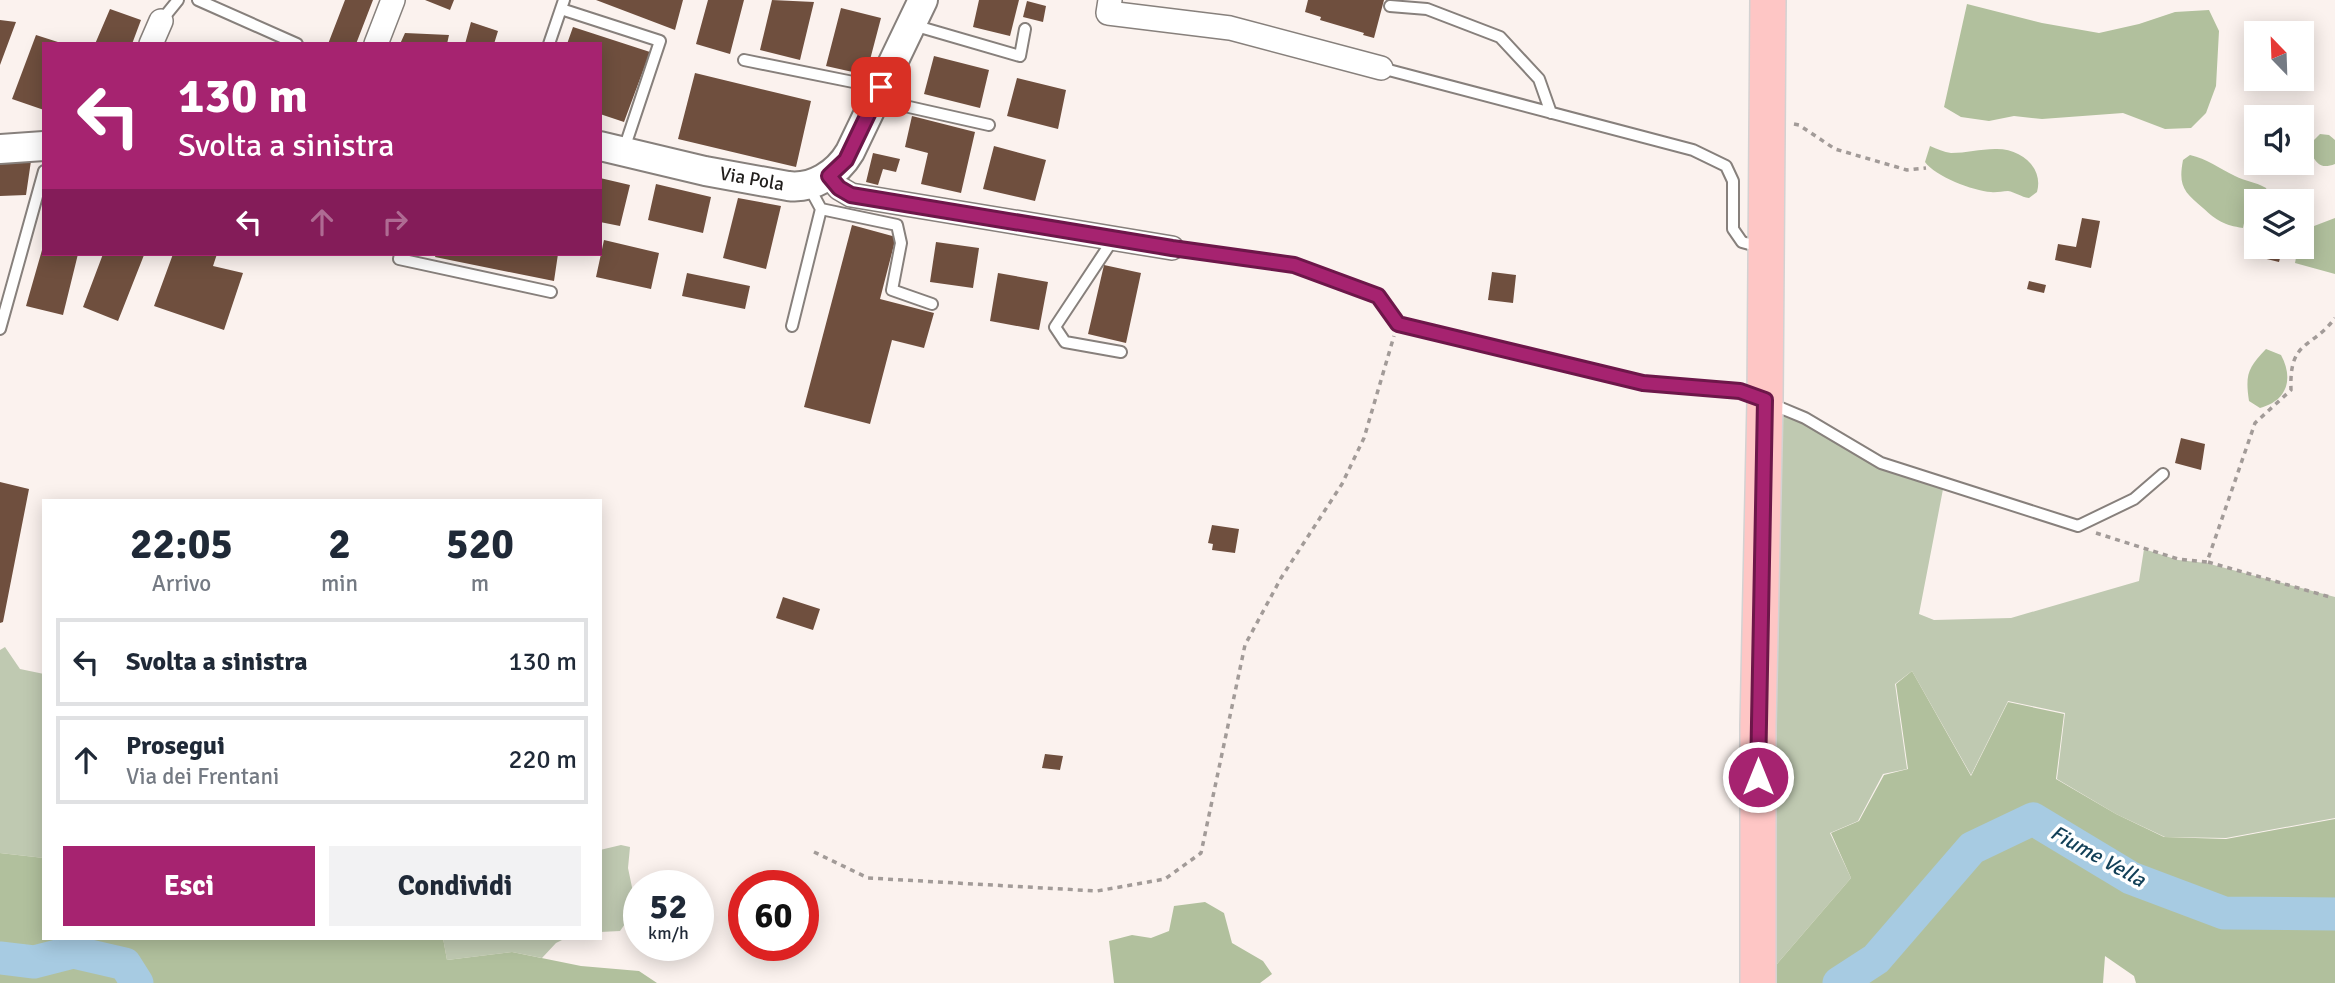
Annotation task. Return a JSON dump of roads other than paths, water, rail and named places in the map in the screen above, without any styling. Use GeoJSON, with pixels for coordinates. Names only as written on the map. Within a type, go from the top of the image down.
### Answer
{"type":"FeatureCollection","features":[{"type":"Feature","properties":{"kind":"main road"},"geometry":{"type":"LineString","coordinates":[[1758,983],[1758,726],[1765,400],[1768,0]]}},
{"type":"Feature","properties":{"kind":"street"},"geometry":{"type":"LineString","coordinates":[[377,42],[393,0]]}},
{"type":"Feature","properties":{"kind":"street"},"geometry":{"type":"LineString","coordinates":[[1110,0],[1108,13],[1230,28],[1381,68]]}},
{"type":"Feature","properties":{"kind":"street"},"geometry":{"type":"LineString","coordinates":[[819,190],[846,160],[917,12]]}},
{"type":"Feature","properties":{"kind":"street"},"geometry":{"type":"LineString","coordinates":[[152,42],[161,21]]}},
{"type":"Feature","properties":{"kind":"street"},"geometry":{"type":"LineString","coordinates":[[0,149],[42,146]]}},
{"type":"Feature","properties":{"kind":"street","name":"Via Pola"},"geometry":{"type":"LineString","coordinates":[[611,149],[705,171],[819,190]]}},
{"type":"Feature","properties":{"kind":"street"},"geometry":{"type":"LineString","coordinates":[[819,190],[839,188],[851,195],[1172,248]]}},
{"type":"Feature","properties":{"kind":"lane"},"geometry":{"type":"LineString","coordinates":[[161,21],[178,0]]}},
{"type":"Feature","properties":{"kind":"lane"},"geometry":{"type":"LineString","coordinates":[[198,0],[292,42]]}},
{"type":"Feature","properties":{"kind":"lane"},"geometry":{"type":"LineString","coordinates":[[550,42],[563,5],[660,41],[611,149]]}},
{"type":"Feature","properties":{"kind":"lane"},"geometry":{"type":"LineString","coordinates":[[1390,6],[1427,9],[1500,37],[1539,79],[1551,113]]}},
{"type":"Feature","properties":{"kind":"lane"},"geometry":{"type":"LineString","coordinates":[[917,12],[1020,56],[1025,29]]}},
{"type":"Feature","properties":{"kind":"lane"},"geometry":{"type":"LineString","coordinates":[[744,60],[878,93],[989,125]]}},
{"type":"Feature","properties":{"kind":"lane"},"geometry":{"type":"LineString","coordinates":[[1381,68],[1693,150],[1726,166],[1733,181],[1733,229],[1742,242],[1766,248]]}},
{"type":"Feature","properties":{"kind":"lane"},"geometry":{"type":"LineString","coordinates":[[0,328],[42,177]]}},
{"type":"Feature","properties":{"kind":"lane"},"geometry":{"type":"LineString","coordinates":[[792,326],[819,190],[897,225],[901,243],[892,290],[932,304]]}},
{"type":"Feature","properties":{"kind":"lane"},"geometry":{"type":"LineString","coordinates":[[1114,238],[1055,327],[1065,342],[1121,352]]}},
{"type":"Feature","properties":{"kind":"lane"},"geometry":{"type":"LineString","coordinates":[[1172,248],[1294,265],[1378,296],[1398,324],[1643,383],[1740,391],[1805,418],[1881,463],[2078,526],[2134,499],[2163,474]]}},
{"type":"Feature","properties":{"kind":"lane"},"geometry":{"type":"LineString","coordinates":[[400,256],[399,259],[551,292]]}},
{"type":"Feature","properties":{"kind":"waterway","name":"Fiume Vella"},"geometry":{"type":"LineString","coordinates":[[1839,983],[1876,959],[1972,848],[2033,819],[2131,878],[2224,913],[2335,914]]}},
{"type":"Feature","properties":{"kind":"waterway","name":"Fiume Vella"},"geometry":{"type":"LineString","coordinates":[[0,958],[34,962],[73,952],[125,964],[137,983]]}}]}
